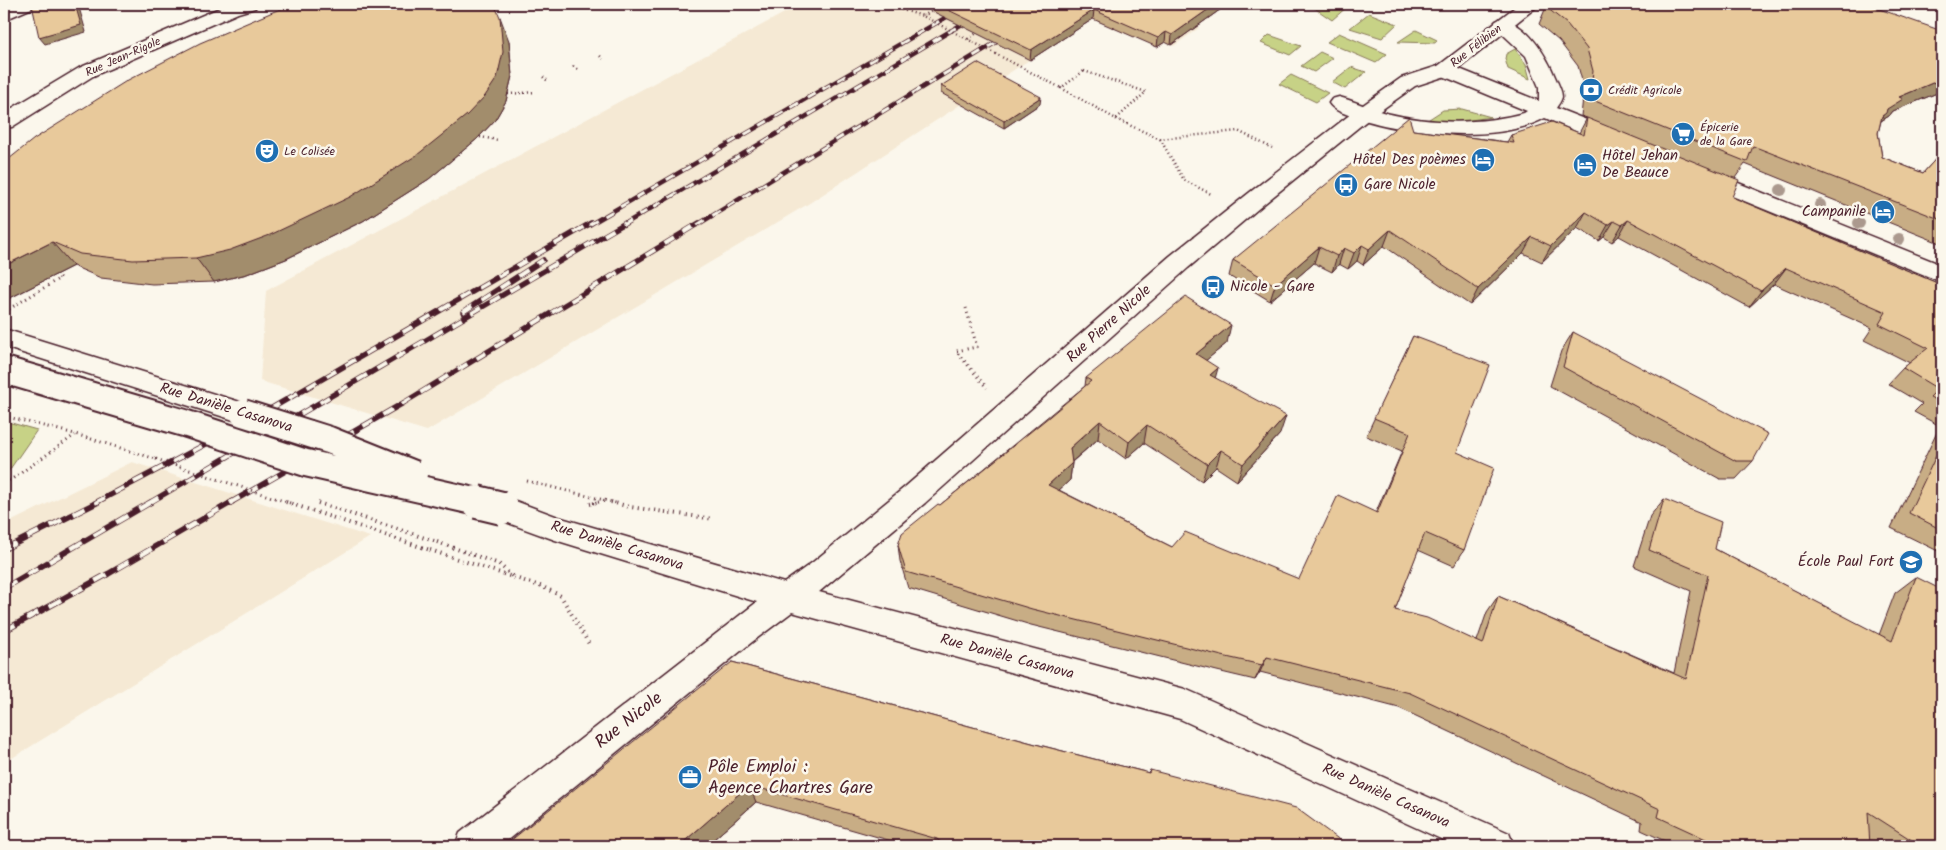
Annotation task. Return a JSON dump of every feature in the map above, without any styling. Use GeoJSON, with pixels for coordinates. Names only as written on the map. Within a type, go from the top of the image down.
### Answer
{"type":"FeatureCollection","features":[{"type":"Feature","properties":{"kind":"street"},"geometry":{"type":"LineString","coordinates":[[4,14],[25,4]]}},
{"type":"Feature","properties":{"kind":"street","name":"Rue Jean-Rigole"},"geometry":{"type":"LineString","coordinates":[[4,122],[86,72],[231,9],[248,4]]}},
{"type":"Feature","properties":{"kind":"street","name":"Rue Félibien"},"geometry":{"type":"LineString","coordinates":[[1445,70],[1531,4]]}},
{"type":"Feature","properties":{"kind":"street"},"geometry":{"type":"LineString","coordinates":[[1339,104],[1363,114],[1416,126],[1450,129],[1523,121],[1545,110],[1551,99],[1550,89],[1538,58],[1526,44],[1503,25]]}},
{"type":"Feature","properties":{"kind":"street"},"geometry":{"type":"LineString","coordinates":[[1445,70],[1637,148]]}},
{"type":"Feature","properties":{"kind":"street","name":"Rue Pierre Nicole"},"geometry":{"type":"LineString","coordinates":[[786,597],[824,571],[915,495],[1186,256],[1363,114],[1408,82],[1445,70]]}},
{"type":"Feature","properties":{"kind":"street"},"geometry":{"type":"LineString","coordinates":[[1684,168],[1942,274]]}},
{"type":"Feature","properties":{"kind":"street","name":"Rue Danièle Casanova"},"geometry":{"type":"LineString","coordinates":[[4,338],[329,440],[555,528],[786,597],[1185,705],[1496,846]]}},
{"type":"Feature","properties":{"kind":"street","name":"Rue Danièle Casanova"},"geometry":{"type":"LineString","coordinates":[[4,370],[184,422],[306,463],[502,508]]}},
{"type":"Feature","properties":{"kind":"street","name":"Rue Nicole"},"geometry":{"type":"LineString","coordinates":[[473,846],[786,597]]}},
{"type":"Feature","properties":{"kind":"path"},"geometry":{"type":"LineString","coordinates":[[882,4],[923,16],[1116,119],[1160,139],[1238,131],[1272,148]]}},
{"type":"Feature","properties":{"kind":"path"},"geometry":{"type":"LineString","coordinates":[[923,16],[938,8]]}},
{"type":"Feature","properties":{"kind":"path"},"geometry":{"type":"LineString","coordinates":[[968,39],[984,30]]}},
{"type":"Feature","properties":{"kind":"path"},"geometry":{"type":"LineString","coordinates":[[600,56],[603,59]]}},
{"type":"Feature","properties":{"kind":"path"},"geometry":{"type":"LineString","coordinates":[[573,66],[578,70]]}},
{"type":"Feature","properties":{"kind":"path"},"geometry":{"type":"LineString","coordinates":[[1061,88],[1084,71],[1146,92],[1116,119]]}},
{"type":"Feature","properties":{"kind":"path"},"geometry":{"type":"LineString","coordinates":[[543,77],[549,82]]}},
{"type":"Feature","properties":{"kind":"path"},"geometry":{"type":"LineString","coordinates":[[508,94],[535,92]]}},
{"type":"Feature","properties":{"kind":"path"},"geometry":{"type":"LineString","coordinates":[[480,137],[498,140]]}},
{"type":"Feature","properties":{"kind":"path"},"geometry":{"type":"LineString","coordinates":[[1160,139],[1184,180],[1211,194]]}},
{"type":"Feature","properties":{"kind":"path"},"geometry":{"type":"LineString","coordinates":[[4,312],[60,278],[53,271]]}},
{"type":"Feature","properties":{"kind":"path"},"geometry":{"type":"LineString","coordinates":[[966,308],[977,347],[956,351],[1008,413]]}},
{"type":"Feature","properties":{"kind":"path"},"geometry":{"type":"LineString","coordinates":[[4,416],[75,434],[156,459],[544,587],[561,596],[589,644]]}},
{"type":"Feature","properties":{"kind":"path"},"geometry":{"type":"LineString","coordinates":[[4,482],[12,479],[75,434]]}},
{"type":"Feature","properties":{"kind":"path"},"geometry":{"type":"LineString","coordinates":[[518,479],[630,506],[714,518]]}},
{"type":"Feature","properties":{"kind":"path"},"geometry":{"type":"LineString","coordinates":[[437,542],[498,564],[515,578]]}},
{"type":"Feature","properties":{"kind":"shaded area"},"geometry":{"type":"Polygon","coordinates":[[[801,4],[1211,4],[1186,22],[1199,28],[1174,46],[1165,42],[1157,47],[1092,19],[808,204],[427,431],[260,381],[266,291],[801,4]]]}},
{"type":"Feature","properties":{"kind":"shaded area"},"geometry":{"type":"Polygon","coordinates":[[[132,462],[370,537],[4,763],[4,525],[132,462]]]}},
{"type":"Feature","properties":{"kind":"green space"},"geometry":{"type":"Polygon","coordinates":[[[1344,4],[1348,6],[1332,20],[1310,5],[1344,4]]]}},
{"type":"Feature","properties":{"kind":"green space"},"geometry":{"type":"Polygon","coordinates":[[[1369,13],[1397,24],[1382,38],[1350,28],[1369,13]]]}},
{"type":"Feature","properties":{"kind":"green space"},"geometry":{"type":"Polygon","coordinates":[[[1416,30],[1437,40],[1435,43],[1398,42],[1416,30]]]}},
{"type":"Feature","properties":{"kind":"green space"},"geometry":{"type":"Polygon","coordinates":[[[1339,33],[1387,54],[1376,63],[1327,42],[1339,33]]]}},
{"type":"Feature","properties":{"kind":"green space"},"geometry":{"type":"Polygon","coordinates":[[[1269,35],[1301,46],[1290,55],[1261,43],[1269,35]]]}},
{"type":"Feature","properties":{"kind":"green space"},"geometry":{"type":"Polygon","coordinates":[[[1515,49],[1526,64],[1530,79],[1508,69],[1505,59],[1506,54],[1515,49]]]}},
{"type":"Feature","properties":{"kind":"green space"},"geometry":{"type":"Polygon","coordinates":[[[1320,52],[1333,58],[1314,72],[1301,66],[1320,52]]]}},
{"type":"Feature","properties":{"kind":"green space"},"geometry":{"type":"Polygon","coordinates":[[[1351,67],[1366,72],[1345,89],[1332,82],[1351,67]]]}},
{"type":"Feature","properties":{"kind":"green space"},"geometry":{"type":"Polygon","coordinates":[[[1291,75],[1328,93],[1316,102],[1279,84],[1291,75]]]}},
{"type":"Feature","properties":{"kind":"green space"},"geometry":{"type":"Polygon","coordinates":[[[1462,109],[1491,117],[1464,121],[1426,121],[1443,110],[1462,109]]]}},
{"type":"Feature","properties":{"kind":"green space"},"geometry":{"type":"Polygon","coordinates":[[[4,421],[37,430],[8,472],[4,474],[4,421]]]}},
{"type":"Feature","properties":{"kind":"building"},"geometry":{"type":"Polygon","coordinates":[[[75,4],[81,25],[39,37],[32,5],[75,4]]]}},
{"type":"Feature","properties":{"kind":"building","name":"Le Colisée"},"geometry":{"type":"Polygon","coordinates":[[[298,4],[494,4],[500,17],[503,52],[497,78],[485,96],[467,115],[417,155],[350,197],[270,235],[230,250],[196,258],[133,260],[80,254],[52,242],[4,266],[4,163],[34,139],[128,80],[200,43],[275,11],[298,4]]]}},
{"type":"Feature","properties":{"kind":"building"},"geometry":{"type":"Polygon","coordinates":[[[936,4],[1216,4],[1172,35],[1166,32],[1158,38],[1094,10],[1031,50],[936,4]]]}},
{"type":"Feature","properties":{"kind":"building"},"geometry":{"type":"Polygon","coordinates":[[[1550,4],[1865,4],[1942,31],[1942,79],[1899,97],[1903,99],[1887,109],[1886,113],[1882,116],[1878,133],[1882,157],[1923,173],[1942,152],[1942,220],[1753,146],[1747,162],[1590,99],[1593,71],[1587,49],[1567,24],[1546,7],[1550,4]]]}},
{"type":"Feature","properties":{"kind":"building"},"geometry":{"type":"Polygon","coordinates":[[[977,63],[1041,97],[1004,121],[941,86],[977,63]]]}},
{"type":"Feature","properties":{"kind":"building"},"geometry":{"type":"Polygon","coordinates":[[[1409,117],[1413,130],[1514,143],[1511,135],[1552,122],[1584,135],[1587,118],[1739,180],[1732,197],[1942,285],[1942,403],[1930,397],[1938,389],[1903,368],[1928,348],[1879,324],[1886,312],[1786,268],[1761,291],[1628,220],[1622,225],[1614,221],[1608,225],[1586,212],[1551,246],[1532,237],[1478,289],[1390,230],[1369,249],[1362,245],[1354,253],[1344,248],[1337,256],[1319,247],[1275,285],[1233,260],[1409,117]]]}},
{"type":"Feature","properties":{"kind":"building"},"geometry":{"type":"Polygon","coordinates":[[[1186,297],[1231,325],[1196,354],[1218,368],[1210,375],[1286,416],[1243,464],[1221,450],[1207,464],[1147,425],[1129,442],[1100,421],[1070,448],[1072,463],[1048,485],[1172,547],[1185,532],[1299,579],[1338,495],[1377,513],[1410,433],[1374,418],[1413,336],[1490,365],[1457,452],[1494,468],[1464,550],[1425,533],[1395,610],[1427,618],[1483,644],[1498,596],[1686,679],[1708,575],[1649,550],[1664,499],[1721,522],[1715,549],[1892,641],[1916,577],[1942,590],[1942,846],[1921,846],[1868,812],[1870,846],[1721,846],[1658,817],[1660,809],[1410,693],[1267,657],[1262,665],[1222,656],[1032,609],[906,572],[898,545],[902,533],[938,504],[940,505],[1050,416],[1091,381],[1086,378],[1186,297]]]}},
{"type":"Feature","properties":{"kind":"building"},"geometry":{"type":"Polygon","coordinates":[[[1573,332],[1768,434],[1753,461],[1736,461],[1563,367],[1573,332]]]}},
{"type":"Feature","properties":{"kind":"building"},"geometry":{"type":"Polygon","coordinates":[[[1942,443],[1942,530],[1909,513],[1942,443]]]}},
{"type":"Feature","properties":{"kind":"building"},"geometry":{"type":"Polygon","coordinates":[[[732,662],[1043,746],[1149,773],[1150,770],[1296,808],[1348,846],[945,846],[937,839],[749,785],[679,846],[504,846],[732,662]]]}},
{"type":"Feature","properties":{"kind":"railway"},"geometry":{"type":"LineString","coordinates":[[589,225],[969,4]]}},
{"type":"Feature","properties":{"kind":"railway"},"geometry":{"type":"LineString","coordinates":[[623,225],[996,4]]}},
{"type":"Feature","properties":{"kind":"railway"},"geometry":{"type":"LineString","coordinates":[[697,225],[1008,35]]}},
{"type":"Feature","properties":{"kind":"railway"},"geometry":{"type":"LineString","coordinates":[[95,503],[253,419],[591,223]]}},
{"type":"Feature","properties":{"kind":"railway"},"geometry":{"type":"LineString","coordinates":[[149,503],[625,223]]}},
{"type":"Feature","properties":{"kind":"railway"},"geometry":{"type":"LineString","coordinates":[[230,503],[405,402],[699,223]]}},
{"type":"Feature","properties":{"kind":"railway"},"geometry":{"type":"LineString","coordinates":[[463,312],[543,260]]}},
{"type":"Feature","properties":{"kind":"railway"},"geometry":{"type":"LineString","coordinates":[[4,549],[98,502]]}},
{"type":"Feature","properties":{"kind":"railway"},"geometry":{"type":"LineString","coordinates":[[4,588],[151,502]]}},
{"type":"Feature","properties":{"kind":"railway"},"geometry":{"type":"LineString","coordinates":[[4,631],[108,574],[232,502]]}},
{"type":"Feature","properties":{"kind":"place","name":"Crédit Agricole"},"geometry":{"type":"Point","coordinates":[1591,90]}},
{"type":"Feature","properties":{"kind":"place","name":"Épicerie de la Gare"},"geometry":{"type":"Point","coordinates":[1683,134]}},
{"type":"Feature","properties":{"kind":"place","name":"Le Colisée"},"geometry":{"type":"Point","coordinates":[267,151]}},
{"type":"Feature","properties":{"kind":"place","name":"Hôtel Des poèmes"},"geometry":{"type":"Point","coordinates":[1483,160]}},
{"type":"Feature","properties":{"kind":"place","name":"Hôtel Jehan De Beauce"},"geometry":{"type":"Point","coordinates":[1585,165]}},
{"type":"Feature","properties":{"kind":"place","name":"Gare Nicole"},"geometry":{"type":"Point","coordinates":[1346,185]}},
{"type":"Feature","properties":{"kind":"place","name":"Campanile"},"geometry":{"type":"Point","coordinates":[1883,212]}},
{"type":"Feature","properties":{"kind":"place","name":"Nicole - Gare"},"geometry":{"type":"Point","coordinates":[1213,287]}},
{"type":"Feature","properties":{"kind":"place","name":"École Paul Fort"},"geometry":{"type":"Point","coordinates":[1911,562]}},
{"type":"Feature","properties":{"kind":"place","name":"Pôle Emploi : Agence Chartres Gare"},"geometry":{"type":"Point","coordinates":[690,777]}}]}
